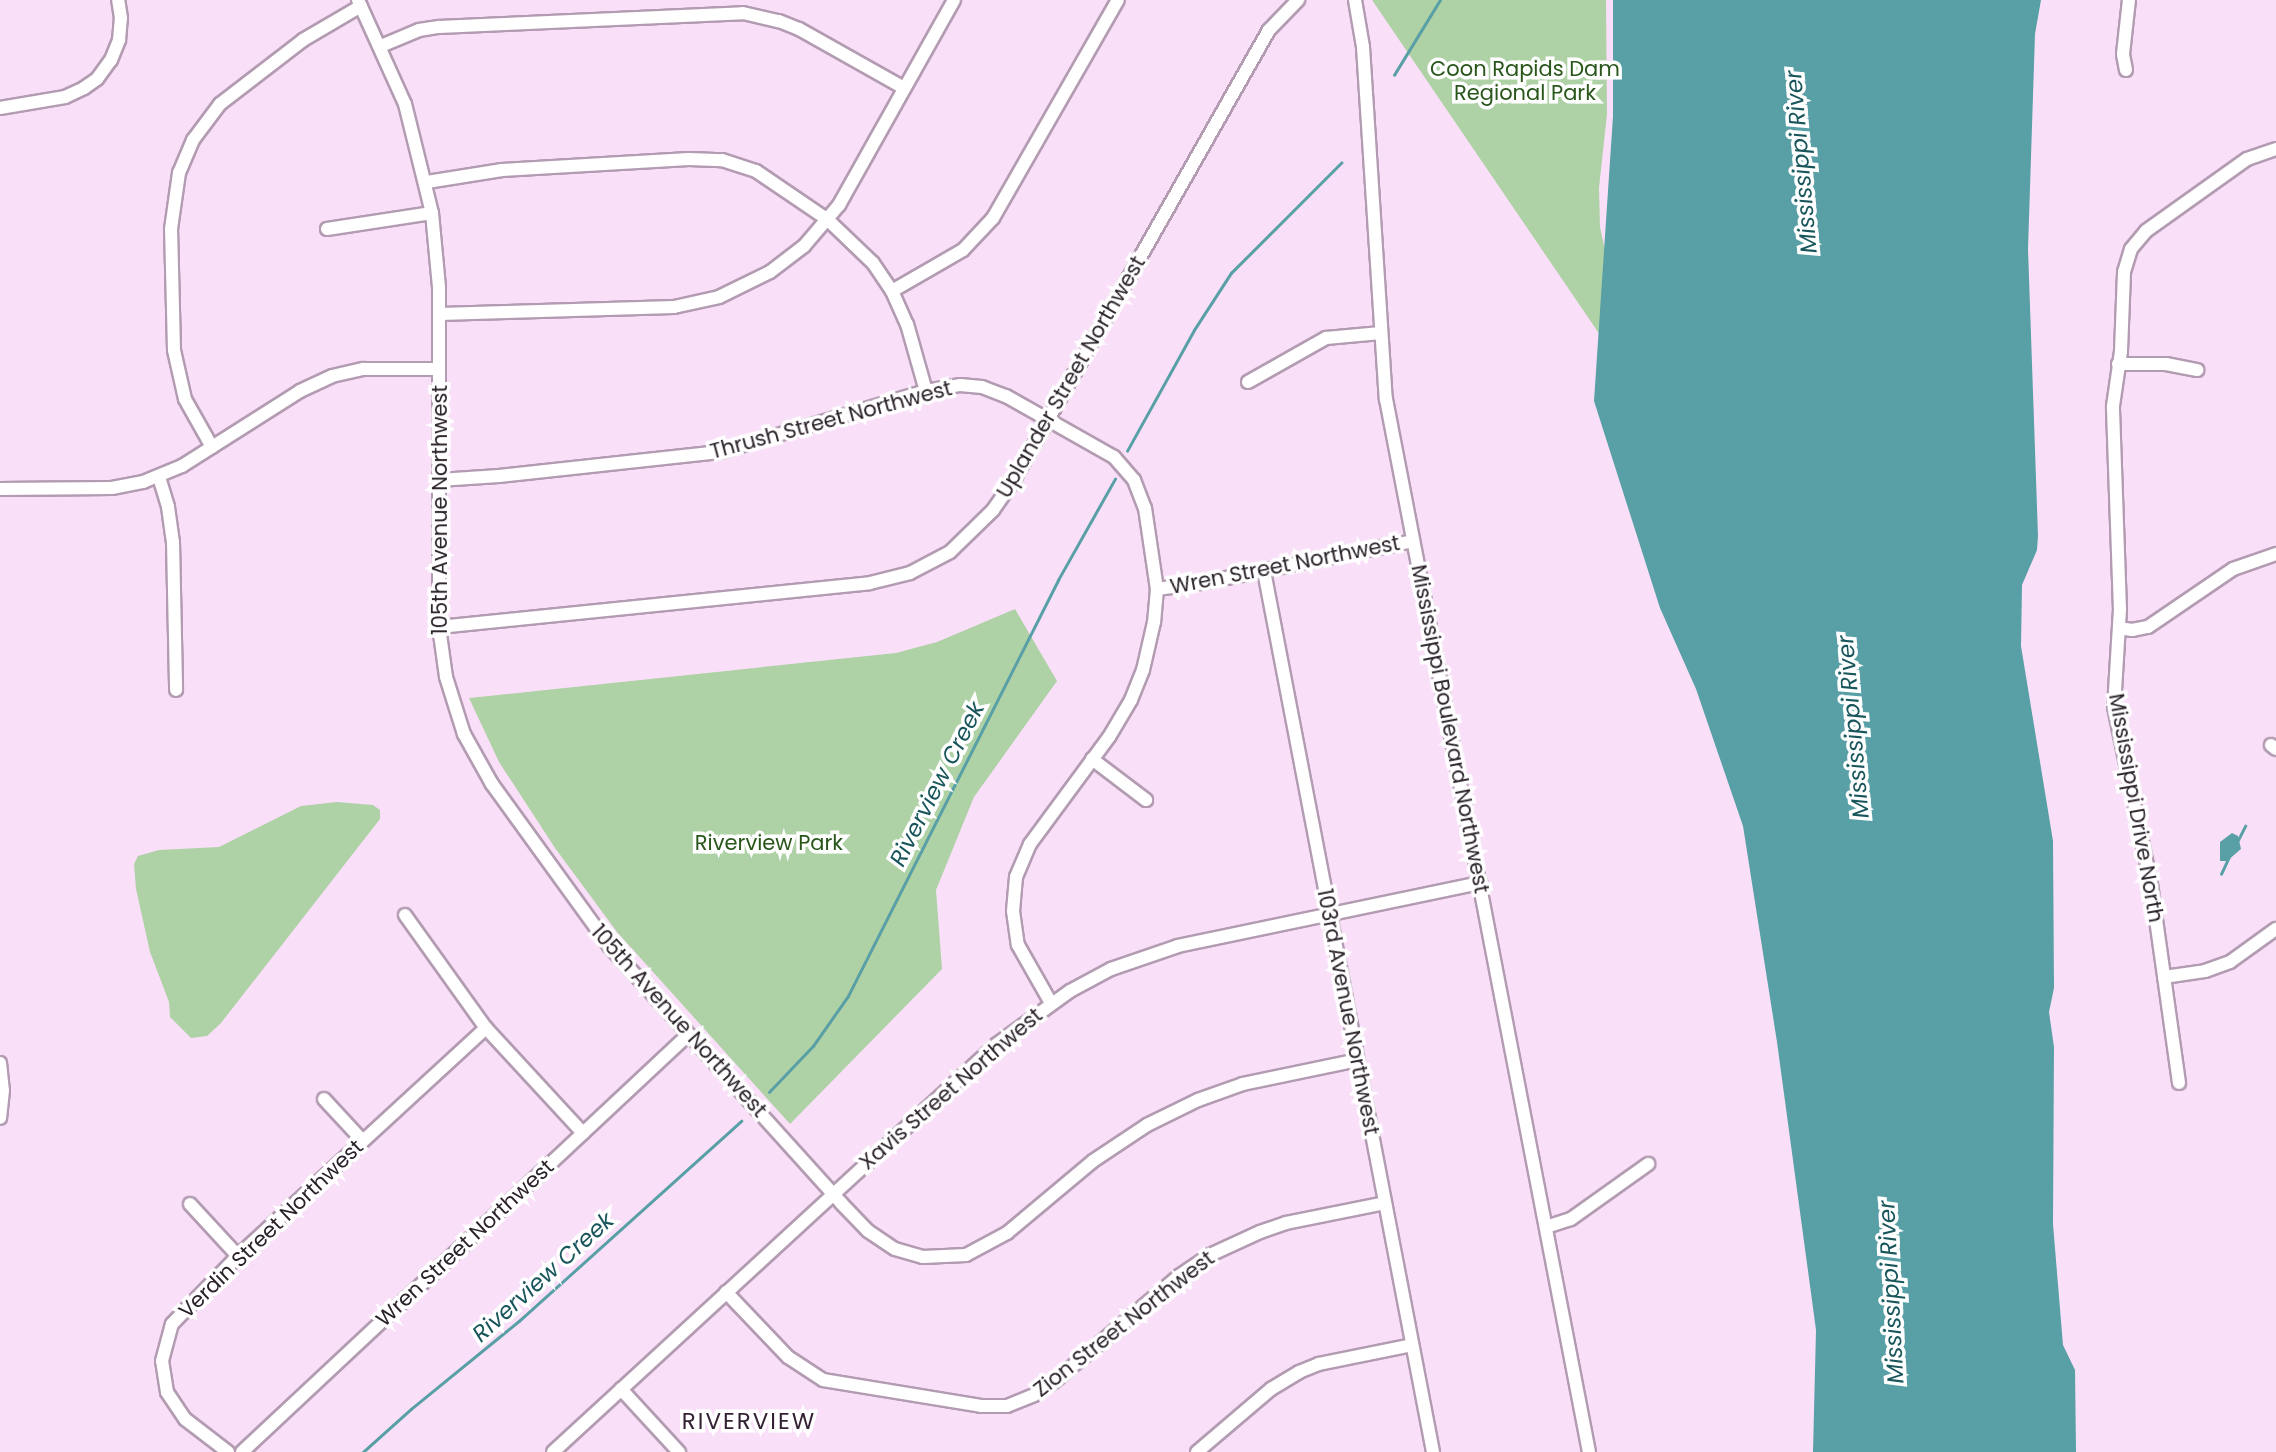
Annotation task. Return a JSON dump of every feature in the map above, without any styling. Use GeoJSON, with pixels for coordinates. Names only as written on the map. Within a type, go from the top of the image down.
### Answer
{"type":"FeatureCollection","features":[{"type":"Feature","properties":{"kind":"street"},"geometry":{"type":"LineString","coordinates":[[0,108],[65,97],[97,79],[111,60],[119,40],[121,18],[118,0]]}},
{"type":"Feature","properties":{"kind":"street"},"geometry":{"type":"LineString","coordinates":[[440,314],[657,309],[705,302],[736,291],[770,272],[804,246],[828,220],[954,0]]}},
{"type":"Feature","properties":{"kind":"street"},"geometry":{"type":"LineString","coordinates":[[892,291],[963,250],[993,218],[1118,0]]}},
{"type":"Feature","properties":{"kind":"street","name":"Uplander Street Northwest"},"geometry":{"type":"LineString","coordinates":[[439,627],[727,600],[899,577],[950,552],[980,524],[1015,478],[1269,30],[1298,0]]}},
{"type":"Feature","properties":{"kind":"street","name":"Mississippi Boulevard Northwest"},"geometry":{"type":"LineString","coordinates":[[1355,0],[1362,40],[1386,399],[1589,1452]]}},
{"type":"Feature","properties":{"kind":"street"},"geometry":{"type":"LineString","coordinates":[[2126,70],[2123,54],[2129,0]]}},
{"type":"Feature","properties":{"kind":"street"},"geometry":{"type":"LineString","coordinates":[[212,447],[185,399],[174,350],[171,229],[176,186],[184,158],[210,115],[231,94],[303,40],[359,3]]}},
{"type":"Feature","properties":{"kind":"street","name":"105th Avenue Northwest"},"geometry":{"type":"LineString","coordinates":[[359,3],[381,46],[408,112],[432,213],[440,314],[439,627],[454,707],[486,776],[590,922],[688,1035],[832,1193],[868,1231],[895,1249],[923,1257],[966,1255],[996,1241],[1093,1161],[1147,1125],[1198,1100],[1243,1084],[1358,1060]]}},
{"type":"Feature","properties":{"kind":"street"},"geometry":{"type":"LineString","coordinates":[[381,46],[419,30],[439,27],[743,12],[799,29],[904,88]]}},
{"type":"Feature","properties":{"kind":"street","name":"Mississippi Drive North"},"geometry":{"type":"LineString","coordinates":[[2179,1083],[2151,884],[2114,707],[2119,628],[2113,406],[2124,272],[2131,248],[2146,231],[2247,159],[2276,149]]}},
{"type":"Feature","properties":{"kind":"street"},"geometry":{"type":"LineString","coordinates":[[426,182],[502,170],[722,160],[756,171],[828,220],[873,263],[892,291],[908,324],[926,391]]}},
{"type":"Feature","properties":{"kind":"street"},"geometry":{"type":"LineString","coordinates":[[327,229],[432,213]]}},
{"type":"Feature","properties":{"kind":"street"},"geometry":{"type":"LineString","coordinates":[[1248,382],[1326,338],[1381,333]]}},
{"type":"Feature","properties":{"kind":"street"},"geometry":{"type":"LineString","coordinates":[[2118,364],[2166,364],[2197,370]]}},
{"type":"Feature","properties":{"kind":"street"},"geometry":{"type":"LineString","coordinates":[[0,489],[112,488],[159,477],[300,391],[331,376],[381,368],[439,369]]}},
{"type":"Feature","properties":{"kind":"street","name":"Thrush Street Northwest"},"geometry":{"type":"LineString","coordinates":[[439,480],[512,475],[720,452],[952,385],[982,387],[1049,420],[1114,457],[1134,480],[1145,508],[1157,589],[1152,633],[1138,685],[1110,737],[1030,844],[1016,877],[1013,911],[1018,945],[1051,1003]]}},
{"type":"Feature","properties":{"kind":"street"},"geometry":{"type":"LineString","coordinates":[[159,477],[170,514],[173,542],[176,690]]}},
{"type":"Feature","properties":{"kind":"street","name":"Wren Street Northwest"},"geometry":{"type":"LineString","coordinates":[[1157,589],[1413,541]]}},
{"type":"Feature","properties":{"kind":"street"},"geometry":{"type":"LineString","coordinates":[[2119,628],[2139,630],[2148,627],[2233,569],[2276,554]]}},
{"type":"Feature","properties":{"kind":"street","name":"103rd Avenue Northwest"},"geometry":{"type":"LineString","coordinates":[[1264,571],[1433,1452]]}},
{"type":"Feature","properties":{"kind":"street"},"geometry":{"type":"LineString","coordinates":[[1092,759],[1146,800]]}},
{"type":"Feature","properties":{"kind":"street","name":"Xavis Street Northwest"},"geometry":{"type":"LineString","coordinates":[[553,1452],[832,1193],[998,1044],[1051,1003],[1111,969],[1154,953],[1480,883]]}},
{"type":"Feature","properties":{"kind":"street"},"geometry":{"type":"LineString","coordinates":[[409,920],[486,1028],[583,1133]]}},
{"type":"Feature","properties":{"kind":"street"},"geometry":{"type":"LineString","coordinates":[[2164,976],[2205,971],[2230,962],[2276,929]]}},
{"type":"Feature","properties":{"kind":"street","name":"Verdin Street Northwest"},"geometry":{"type":"LineString","coordinates":[[228,1452],[178,1412],[167,1392],[162,1361],[168,1333],[177,1317],[362,1140],[486,1028]]}},
{"type":"Feature","properties":{"kind":"street","name":"Wren Street Northwest"},"geometry":{"type":"LineString","coordinates":[[242,1452],[688,1035]]}},
{"type":"Feature","properties":{"kind":"street"},"geometry":{"type":"LineString","coordinates":[[0,1063],[0,1118]]}},
{"type":"Feature","properties":{"kind":"street"},"geometry":{"type":"LineString","coordinates":[[324,1099],[362,1140]]}},
{"type":"Feature","properties":{"kind":"street"},"geometry":{"type":"LineString","coordinates":[[1546,1227],[1571,1219],[1648,1164]]}},
{"type":"Feature","properties":{"kind":"street","name":"Zion Street Northwest"},"geometry":{"type":"LineString","coordinates":[[726,1292],[788,1357],[823,1380],[981,1406],[1007,1406],[1034,1395],[1055,1381],[1179,1276],[1223,1248],[1286,1223],[1385,1203]]}},
{"type":"Feature","properties":{"kind":"street"},"geometry":{"type":"LineString","coordinates":[[190,1204],[238,1256]]}},
{"type":"Feature","properties":{"kind":"street"},"geometry":{"type":"LineString","coordinates":[[1197,1452],[1271,1389],[1299,1372],[1319,1364],[1412,1345]]}},
{"type":"Feature","properties":{"kind":"street"},"geometry":{"type":"LineString","coordinates":[[621,1389],[678,1452]]}},
{"type":"Feature","properties":{"kind":"green space","name":"Coon Rapids Dam Regional Park"},"geometry":{"type":"Polygon","coordinates":[[[1372,0],[1606,0],[1607,114],[1599,188],[1600,227],[1616,301],[1615,357],[1372,0]]]}},
{"type":"Feature","properties":{"kind":"green space","name":"Riverview Park"},"geometry":{"type":"Polygon","coordinates":[[[1015,609],[1057,681],[974,797],[936,890],[942,969],[790,1124],[617,932],[555,848],[499,762],[469,698],[896,653],[937,642],[1015,609]]]}},
{"type":"Feature","properties":{"kind":"green space"},"geometry":{"type":"Polygon","coordinates":[[[337,802],[373,805],[380,810],[380,819],[221,1023],[207,1036],[191,1038],[170,1017],[169,1002],[150,952],[136,889],[134,864],[138,856],[159,850],[219,847],[301,806],[337,802]]]}},
{"type":"Feature","properties":{"kind":"water","name":"Mississippi River"},"geometry":{"type":"Polygon","coordinates":[[[1613,0],[2041,0],[2035,34],[2028,249],[2038,536],[2037,550],[2022,585],[2021,646],[2053,841],[2054,988],[2049,1012],[2054,1047],[2053,1224],[2063,1345],[2075,1370],[2076,1452],[1813,1452],[1816,1330],[1777,1042],[1743,826],[1696,689],[1660,608],[1594,401],[1613,116],[1613,0]]]}},
{"type":"Feature","properties":{"kind":"water"},"geometry":{"type":"Polygon","coordinates":[[[2232,833],[2238,836],[2241,849],[2227,861],[2220,861],[2220,842],[2232,833]]]}},
{"type":"Feature","properties":{"kind":"waterway","name":"Riverview Creek"},"geometry":{"type":"LineString","coordinates":[[1394,75],[1440,0]]}},
{"type":"Feature","properties":{"kind":"waterway","name":"Riverview Creek"},"geometry":{"type":"LineString","coordinates":[[1127,451],[1194,330],[1231,273],[1341,163]]}},
{"type":"Feature","properties":{"kind":"waterway","name":"Riverview Creek"},"geometry":{"type":"LineString","coordinates":[[769,1092],[813,1046],[848,996],[1058,580],[1115,479]]}},
{"type":"Feature","properties":{"kind":"waterway"},"geometry":{"type":"LineString","coordinates":[[2237,842],[2245,826]]}},
{"type":"Feature","properties":{"kind":"waterway"},"geometry":{"type":"LineString","coordinates":[[2221,874],[2229,857]]}},
{"type":"Feature","properties":{"kind":"waterway","name":"Riverview Creek"},"geometry":{"type":"LineString","coordinates":[[363,1452],[519,1321],[741,1121]]}},
{"type":"Feature","properties":{"kind":"district","name":"RIVERVIEW"},"geometry":{"type":"Point","coordinates":[749,1421]}}]}
